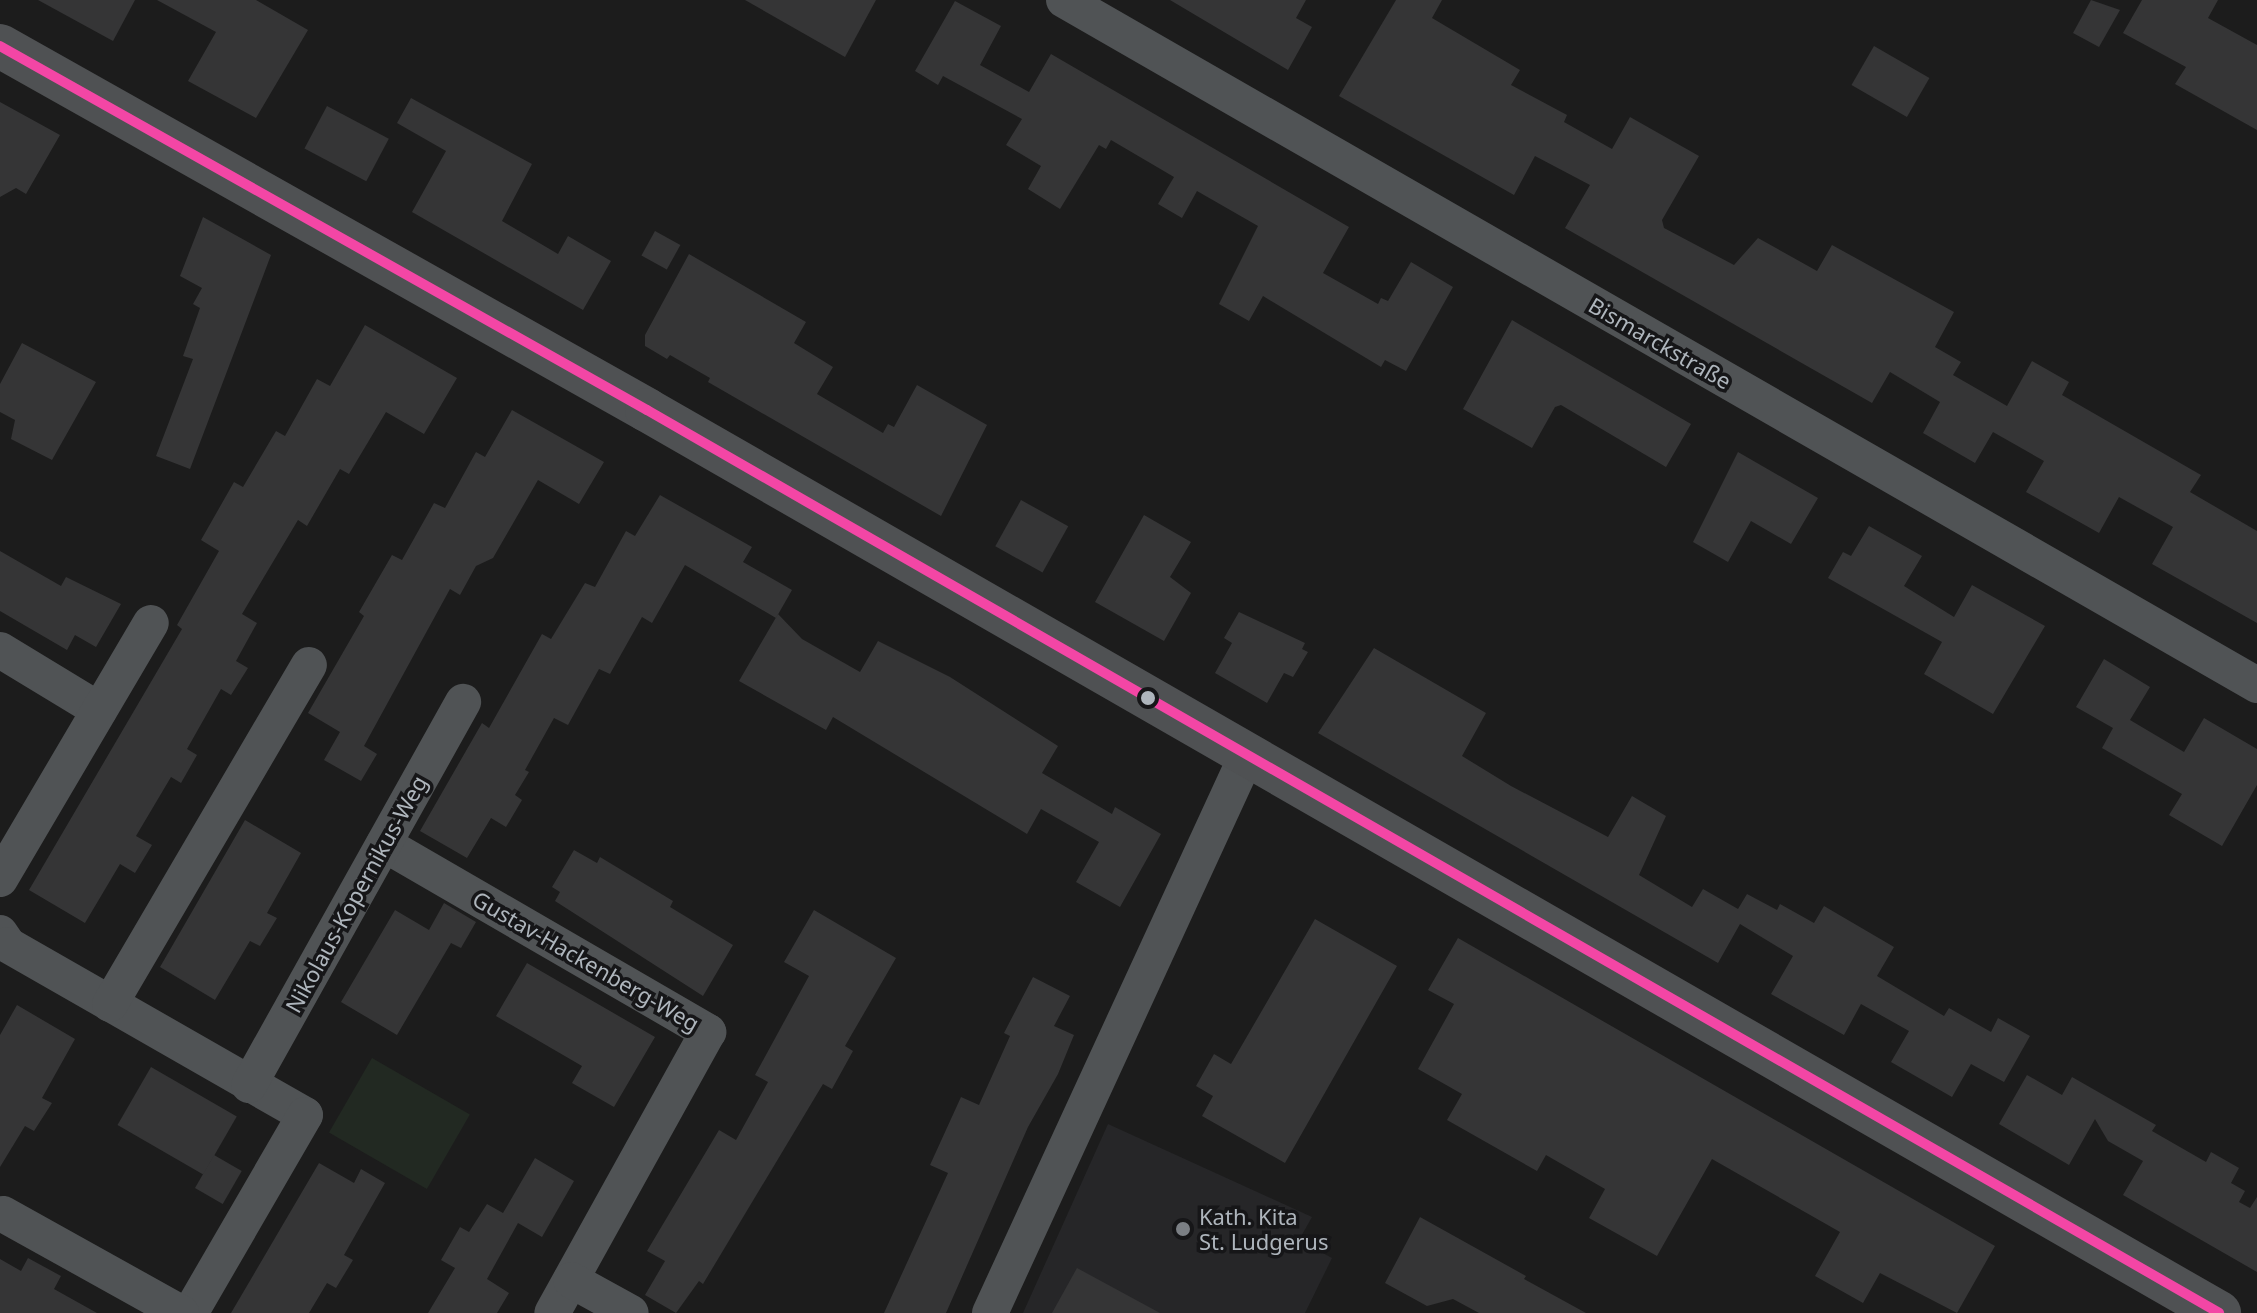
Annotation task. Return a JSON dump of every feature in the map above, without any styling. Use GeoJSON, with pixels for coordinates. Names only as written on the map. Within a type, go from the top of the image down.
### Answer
{"type":"FeatureCollection","features":[{"type":"Feature","properties":{"kind":"street","name":"Bismarckstraße"},"geometry":{"type":"LineString","coordinates":[[1064,0],[2257,685]]}},
{"type":"Feature","properties":{"kind":"street"},"geometry":{"type":"LineString","coordinates":[[0,46],[1247,755],[2219,1313]]}},
{"type":"Feature","properties":{"kind":"street"},"geometry":{"type":"LineString","coordinates":[[0,879],[151,623]]}},
{"type":"Feature","properties":{"kind":"street"},"geometry":{"type":"LineString","coordinates":[[0,650],[99,710]]}},
{"type":"Feature","properties":{"kind":"street"},"geometry":{"type":"LineString","coordinates":[[110,1004],[309,665]]}},
{"type":"Feature","properties":{"kind":"street","name":"Nikolaus-Kopernikus-Weg"},"geometry":{"type":"LineString","coordinates":[[249,1085],[463,702]]}},
{"type":"Feature","properties":{"kind":"street"},"geometry":{"type":"LineString","coordinates":[[990,1313],[1247,755]]}},
{"type":"Feature","properties":{"kind":"street","name":"Gustav-Hackenberg-Weg"},"geometry":{"type":"LineString","coordinates":[[384,844],[708,1032],[552,1313]]}},
{"type":"Feature","properties":{"kind":"street"},"geometry":{"type":"LineString","coordinates":[[3,946],[305,1115],[190,1313]]}},
{"type":"Feature","properties":{"kind":"street"},"geometry":{"type":"LineString","coordinates":[[3,1214],[181,1313]]}},
{"type":"Feature","properties":{"kind":"street"},"geometry":{"type":"LineString","coordinates":[[571,1280],[631,1313]]}},
{"type":"Feature","properties":{"kind":"shaded area"},"geometry":{"type":"Polygon","coordinates":[[[372,1058],[470,1114],[427,1189],[329,1132],[372,1058]]]}},
{"type":"Feature","properties":{"kind":"shaded area","name":"Kath. Kita St. Ludgerus"},"geometry":{"type":"Polygon","coordinates":[[[1108,1124],[1312,1217],[1299,1240],[1332,1258],[1305,1313],[1023,1313],[1108,1124]]]}},
{"type":"Feature","properties":{"kind":"building"},"geometry":{"type":"Polygon","coordinates":[[[38,0],[135,0],[113,41],[38,0]]]}},
{"type":"Feature","properties":{"kind":"building"},"geometry":{"type":"Polygon","coordinates":[[[157,0],[256,0],[308,30],[256,118],[188,81],[216,32],[157,0]]]}},
{"type":"Feature","properties":{"kind":"building"},"geometry":{"type":"Polygon","coordinates":[[[745,0],[876,0],[845,57],[745,0]]]}},
{"type":"Feature","properties":{"kind":"building"},"geometry":{"type":"Polygon","coordinates":[[[1170,0],[1306,0],[1296,18],[1312,27],[1288,70],[1170,0]]]}},
{"type":"Feature","properties":{"kind":"building"},"geometry":{"type":"Polygon","coordinates":[[[1396,0],[1442,0],[1432,18],[1520,70],[1511,85],[1567,115],[1564,122],[1612,149],[1630,117],[1699,156],[1662,220],[1664,228],[1734,265],[1758,238],[1817,271],[1832,245],[1954,312],[1935,347],[1961,362],[1953,375],[2007,406],[2032,361],[2069,382],[2062,395],[2201,475],[2190,492],[2257,531],[2257,623],[2152,564],[2173,527],[2119,497],[2099,533],[2026,492],[2044,461],[1993,432],[1975,463],[1923,433],[1940,402],[1890,372],[1872,403],[1565,228],[1590,185],[1535,156],[1514,195],[1339,96],[1396,0]]]}},
{"type":"Feature","properties":{"kind":"building"},"geometry":{"type":"Polygon","coordinates":[[[2091,0],[2120,10],[2099,47],[2073,33],[2091,0]]]}},
{"type":"Feature","properties":{"kind":"building"},"geometry":{"type":"Polygon","coordinates":[[[2142,0],[2218,0],[2208,18],[2257,45],[2257,130],[2175,84],[2186,67],[2123,33],[2142,0]]]}},
{"type":"Feature","properties":{"kind":"building"},"geometry":{"type":"Polygon","coordinates":[[[955,1],[1001,26],[980,65],[1029,92],[1051,54],[1349,227],[1323,273],[1378,304],[1381,298],[1388,301],[1411,262],[1453,287],[1406,371],[1385,360],[1381,367],[1263,296],[1249,321],[1219,304],[1258,226],[1197,191],[1182,218],[1158,204],[1174,177],[1111,140],[1106,149],[1099,145],[1060,209],[1028,189],[1041,166],[1006,145],[1022,119],[943,76],[938,85],[915,71],[955,1]]]}},
{"type":"Feature","properties":{"kind":"building"},"geometry":{"type":"Polygon","coordinates":[[[1874,46],[1929,78],[1907,117],[1852,85],[1874,46]]]}},
{"type":"Feature","properties":{"kind":"building"},"geometry":{"type":"Polygon","coordinates":[[[411,98],[532,164],[502,221],[558,254],[568,236],[611,261],[583,310],[412,212],[446,151],[397,123],[411,98]]]}},
{"type":"Feature","properties":{"kind":"building"},"geometry":{"type":"Polygon","coordinates":[[[0,102],[60,135],[26,194],[16,188],[0,197],[0,102]]]}},
{"type":"Feature","properties":{"kind":"building"},"geometry":{"type":"Polygon","coordinates":[[[327,106],[389,139],[366,181],[304,148],[327,106]]]}},
{"type":"Feature","properties":{"kind":"building"},"geometry":{"type":"Polygon","coordinates":[[[203,217],[271,255],[190,469],[156,456],[193,359],[183,356],[200,308],[193,304],[202,288],[180,276],[203,217]]]}},
{"type":"Feature","properties":{"kind":"building"},"geometry":{"type":"Polygon","coordinates":[[[655,231],[680,245],[667,270],[641,255],[655,231]]]}},
{"type":"Feature","properties":{"kind":"building"},"geometry":{"type":"Polygon","coordinates":[[[689,254],[806,322],[794,343],[833,367],[817,394],[883,433],[888,424],[894,427],[917,385],[987,425],[941,516],[708,382],[710,378],[670,355],[667,359],[645,346],[645,335],[689,254]]]}},
{"type":"Feature","properties":{"kind":"building"},"geometry":{"type":"Polygon","coordinates":[[[1512,320],[1691,424],[1666,467],[1561,405],[1555,407],[1532,448],[1463,409],[1512,320]]]}},
{"type":"Feature","properties":{"kind":"building"},"geometry":{"type":"Polygon","coordinates":[[[365,325],[457,378],[424,434],[386,412],[349,474],[340,469],[307,526],[298,520],[242,614],[257,623],[236,661],[248,668],[231,695],[221,689],[187,749],[197,755],[181,783],[171,777],[136,836],[152,845],[135,873],[120,864],[85,923],[29,890],[182,629],[177,625],[219,551],[201,540],[234,482],[243,487],[276,431],[285,436],[317,379],[330,386],[365,325]]]}},
{"type":"Feature","properties":{"kind":"building"},"geometry":{"type":"Polygon","coordinates":[[[22,343],[96,382],[52,460],[11,439],[15,420],[0,412],[0,384],[22,343]]]}},
{"type":"Feature","properties":{"kind":"building"},"geometry":{"type":"Polygon","coordinates":[[[512,410],[604,462],[579,504],[538,480],[493,558],[476,566],[460,595],[450,589],[364,746],[377,754],[361,781],[324,760],[340,732],[308,713],[364,616],[359,612],[392,555],[402,560],[434,503],[445,508],[476,452],[485,457],[512,410]]]}},
{"type":"Feature","properties":{"kind":"building"},"geometry":{"type":"Polygon","coordinates":[[[1738,452],[1818,498],[1791,544],[1751,521],[1728,562],[1693,542],[1738,452]]]}},
{"type":"Feature","properties":{"kind":"building"},"geometry":{"type":"Polygon","coordinates":[[[660,495],[752,547],[743,562],[792,590],[776,618],[685,565],[652,623],[642,617],[610,674],[599,669],[568,725],[554,718],[525,770],[529,772],[515,795],[522,800],[506,827],[491,818],[467,858],[420,831],[482,723],[489,728],[542,634],[551,639],[585,583],[595,587],[626,531],[635,536],[660,495]]]}},
{"type":"Feature","properties":{"kind":"building"},"geometry":{"type":"Polygon","coordinates":[[[1021,500],[1068,526],[1043,573],[995,546],[1021,500]]]}},
{"type":"Feature","properties":{"kind":"building"},"geometry":{"type":"Polygon","coordinates":[[[1144,515],[1191,542],[1170,577],[1191,593],[1164,641],[1095,602],[1144,515]]]}},
{"type":"Feature","properties":{"kind":"building"},"geometry":{"type":"Polygon","coordinates":[[[1869,526],[1922,556],[1904,586],[1954,617],[1972,585],[2045,626],[1993,714],[1924,674],[1942,642],[1828,578],[1843,552],[1851,556],[1869,526]]]}},
{"type":"Feature","properties":{"kind":"building"},"geometry":{"type":"Polygon","coordinates":[[[0,551],[61,586],[66,577],[121,604],[96,647],[75,635],[67,650],[0,611],[0,551]]]}},
{"type":"Feature","properties":{"kind":"building"},"geometry":{"type":"Polygon","coordinates":[[[1239,612],[1305,643],[1302,649],[1308,652],[1293,677],[1284,673],[1267,703],[1215,673],[1232,643],[1224,638],[1239,612]]]}},
{"type":"Feature","properties":{"kind":"building"},"geometry":{"type":"Polygon","coordinates":[[[778,614],[802,639],[860,672],[878,641],[950,677],[1058,746],[1042,773],[1112,814],[1115,807],[1161,834],[1120,907],[1076,882],[1099,842],[1041,809],[1027,834],[833,717],[826,730],[739,681],[778,614]]]}},
{"type":"Feature","properties":{"kind":"building"},"geometry":{"type":"Polygon","coordinates":[[[1374,648],[1486,713],[1462,756],[1511,786],[1608,837],[1632,796],[1666,816],[1639,875],[1692,907],[1703,889],[1738,909],[1747,894],[1777,910],[1780,904],[1814,923],[1824,906],[1894,947],[1877,976],[1944,1016],[1949,1008],[1991,1032],[1998,1018],[2030,1036],[2004,1082],[1971,1064],[1952,1097],[1891,1062],[1909,1031],[1861,1004],[1844,1035],[1771,994],[1793,956],[1740,924],[1718,963],[1318,733],[1374,648]]]}},
{"type":"Feature","properties":{"kind":"building"},"geometry":{"type":"Polygon","coordinates":[[[2104,659],[2150,687],[2130,720],[2184,752],[2204,718],[2257,749],[2257,785],[2222,846],[2169,815],[2182,794],[2102,748],[2113,728],[2076,707],[2104,659]]]}},
{"type":"Feature","properties":{"kind":"building"},"geometry":{"type":"Polygon","coordinates":[[[245,820],[301,853],[267,913],[277,918],[260,946],[250,941],[215,1000],[160,967],[245,820]]]}},
{"type":"Feature","properties":{"kind":"building"},"geometry":{"type":"Polygon","coordinates":[[[574,850],[597,863],[600,857],[673,901],[670,907],[733,945],[703,996],[555,901],[560,892],[552,887],[574,850]]]}},
{"type":"Feature","properties":{"kind":"building"},"geometry":{"type":"Polygon","coordinates":[[[444,903],[476,922],[461,948],[451,943],[397,1035],[341,1002],[395,910],[429,930],[444,903]]]}},
{"type":"Feature","properties":{"kind":"building"},"geometry":{"type":"Polygon","coordinates":[[[814,910],[896,958],[845,1046],[853,1051],[832,1089],[823,1084],[703,1284],[699,1281],[676,1313],[645,1295],[665,1261],[647,1251],[719,1130],[736,1140],[768,1082],[755,1075],[809,976],[784,962],[814,910]]]}},
{"type":"Feature","properties":{"kind":"building"},"geometry":{"type":"Polygon","coordinates":[[[1315,919],[1397,966],[1285,1163],[1202,1116],[1213,1096],[1196,1086],[1214,1054],[1231,1064],[1315,919]]]}},
{"type":"Feature","properties":{"kind":"building"},"geometry":{"type":"Polygon","coordinates":[[[1458,938],[1995,1246],[1957,1313],[1880,1273],[1863,1303],[1815,1276],[1840,1232],[1712,1159],[1657,1256],[1589,1218],[1605,1189],[1546,1155],[1537,1171],[1447,1120],[1462,1094],[1418,1069],[1454,1004],[1428,990],[1458,938]]]}},
{"type":"Feature","properties":{"kind":"building"},"geometry":{"type":"Polygon","coordinates":[[[527,963],[655,1037],[614,1107],[572,1083],[582,1066],[496,1016],[527,963]]]}},
{"type":"Feature","properties":{"kind":"building"},"geometry":{"type":"Polygon","coordinates":[[[1033,977],[1070,996],[1054,1026],[1074,1035],[1058,1074],[1028,1127],[946,1313],[884,1313],[948,1173],[930,1165],[961,1097],[979,1105],[1010,1036],[1004,1033],[1033,977]]]}},
{"type":"Feature","properties":{"kind":"building"},"geometry":{"type":"Polygon","coordinates":[[[17,1005],[75,1039],[42,1098],[52,1103],[34,1131],[25,1126],[0,1167],[0,1035],[17,1005]]]}},
{"type":"Feature","properties":{"kind":"building"},"geometry":{"type":"Polygon","coordinates":[[[151,1067],[237,1116],[203,1175],[118,1125],[151,1067]]]}},
{"type":"Feature","properties":{"kind":"building"},"geometry":{"type":"Polygon","coordinates":[[[2027,1075],[2062,1095],[2072,1077],[2156,1125],[2152,1131],[2206,1162],[2211,1152],[2239,1168],[2231,1183],[2245,1191],[2239,1202],[2250,1208],[2257,1197],[2257,1272],[2123,1195],[2143,1161],[2108,1141],[2095,1119],[2069,1165],[1999,1124],[2027,1075]]]}},
{"type":"Feature","properties":{"kind":"building"},"geometry":{"type":"Polygon","coordinates":[[[214,1155],[242,1171],[223,1204],[195,1188],[214,1155]]]}},
{"type":"Feature","properties":{"kind":"building"},"geometry":{"type":"Polygon","coordinates":[[[535,1158],[574,1181],[542,1237],[518,1223],[487,1279],[509,1293],[497,1313],[428,1313],[455,1268],[441,1260],[460,1227],[469,1232],[487,1204],[503,1213],[535,1158]]]}},
{"type":"Feature","properties":{"kind":"building"},"geometry":{"type":"Polygon","coordinates":[[[319,1163],[354,1183],[361,1169],[385,1183],[344,1255],[353,1260],[336,1288],[327,1283],[309,1313],[231,1313],[319,1163]]]}},
{"type":"Feature","properties":{"kind":"building"},"geometry":{"type":"Polygon","coordinates":[[[1420,1217],[1586,1313],[1479,1313],[1453,1299],[1427,1306],[1385,1283],[1420,1217]]]}},
{"type":"Feature","properties":{"kind":"building"},"geometry":{"type":"Polygon","coordinates":[[[28,1258],[61,1276],[54,1289],[97,1313],[0,1313],[0,1259],[21,1271],[28,1258]]]}},
{"type":"Feature","properties":{"kind":"building"},"geometry":{"type":"Polygon","coordinates":[[[1077,1268],[1160,1313],[1052,1313],[1077,1268]]]}},
{"type":"Feature","properties":{"kind":"transit line"},"geometry":{"type":"LineString","coordinates":[[0,46],[647,410],[2219,1313]]}},
{"type":"Feature","properties":{"kind":"place","name":"Kath. Kita St. Ludgerus"},"geometry":{"type":"Point","coordinates":[1183,1229]}}]}
